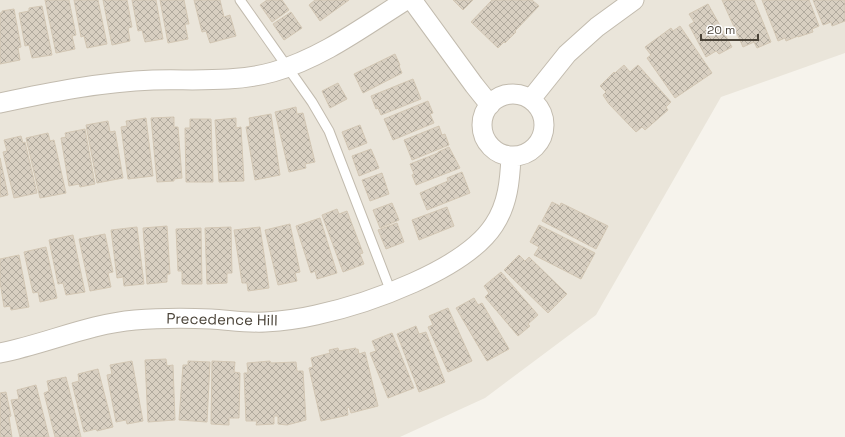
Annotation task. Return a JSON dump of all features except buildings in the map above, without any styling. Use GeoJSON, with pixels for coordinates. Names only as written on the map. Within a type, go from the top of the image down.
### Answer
{"type":"FeatureCollection","features":[{"type":"Feature","properties":{"kind":"street"},"geometry":{"type":"LineString","coordinates":[[531,99],[567,54],[597,27],[634,0]]}},
{"type":"Feature","properties":{"kind":"street"},"geometry":{"type":"LineString","coordinates":[[0,103],[68,89],[113,83],[153,80],[243,78],[288,67],[327,49],[415,2],[490,105]]}},
{"type":"Feature","properties":{"kind":"street"},"geometry":{"type":"LineString","coordinates":[[505,95],[523,95],[531,99],[538,106],[543,115],[544,125],[538,144],[530,151],[521,155],[511,156],[502,154],[493,148],[487,141],[483,132],[482,122],[484,113],[496,99],[505,95]]}},
{"type":"Feature","properties":{"kind":"street","name":"Precedence Hill"},"geometry":{"type":"LineString","coordinates":[[0,353],[97,326],[134,320],[173,318],[263,322],[300,318],[332,311],[417,282],[468,252],[494,225],[506,200],[511,173],[511,156]]}},
{"type":"Feature","properties":{"kind":"lane"},"geometry":{"type":"LineString","coordinates":[[240,0],[320,114],[329,131],[391,292]]}},
{"type":"Feature","properties":{"kind":"shaded area"},"geometry":{"type":"Polygon","coordinates":[[[0,0],[845,0],[845,53],[721,97],[596,315],[485,398],[400,437],[0,437],[0,0]]]}}]}
